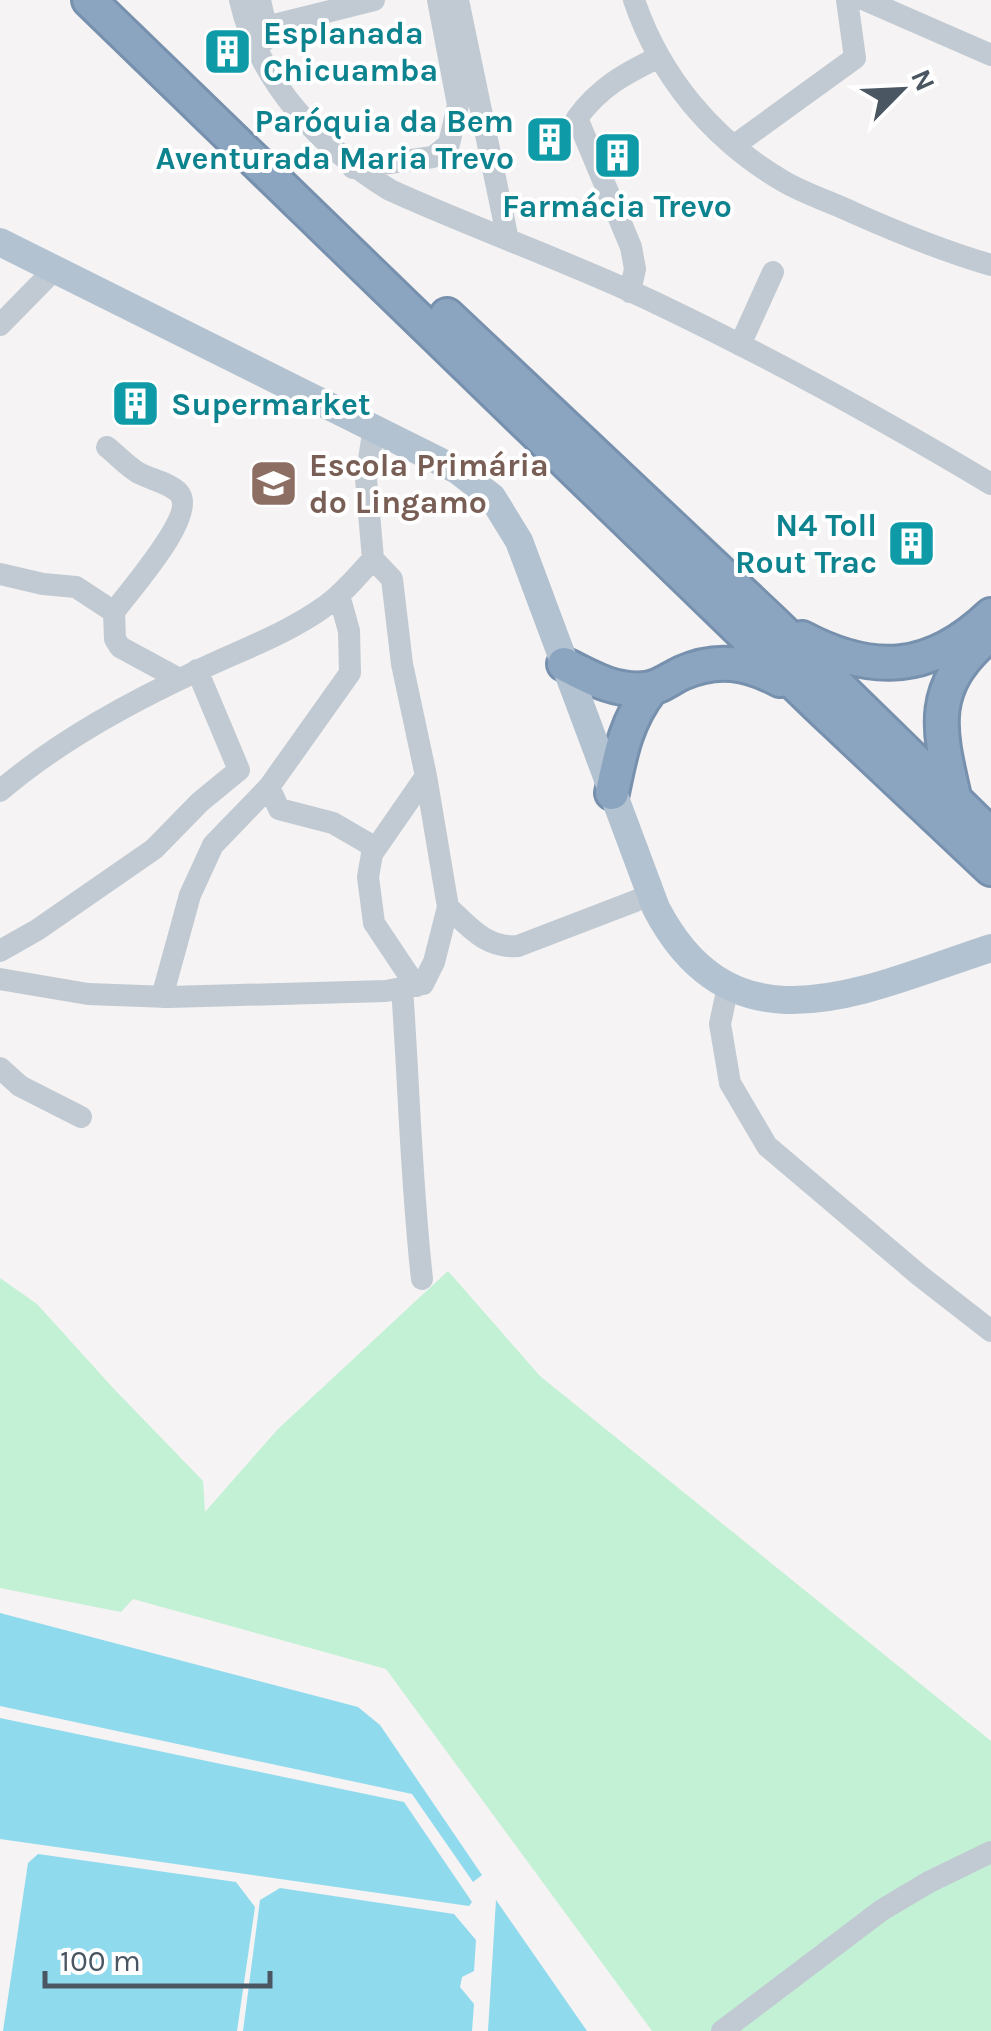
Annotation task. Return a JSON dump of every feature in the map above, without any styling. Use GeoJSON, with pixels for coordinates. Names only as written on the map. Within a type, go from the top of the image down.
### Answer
{"type":"FeatureCollection","features":[{"type":"Feature","properties":{"kind":"highway"},"geometry":{"type":"LineString","coordinates":[[89,0],[991,869]]}},
{"type":"Feature","properties":{"kind":"highway"},"geometry":{"type":"LineString","coordinates":[[119,0],[776,625],[991,836]]}},
{"type":"Feature","properties":{"kind":"highway"},"geometry":{"type":"LineString","coordinates":[[776,625],[830,654],[895,663],[957,644],[991,615]]}},
{"type":"Feature","properties":{"kind":"highway"},"geometry":{"type":"LineString","coordinates":[[954,800],[940,730],[941,707],[972,650],[991,633]]}},
{"type":"Feature","properties":{"kind":"highway"},"geometry":{"type":"LineString","coordinates":[[612,793],[634,712],[651,689],[687,671],[726,662],[762,670],[818,706]]}},
{"type":"Feature","properties":{"kind":"highway"},"geometry":{"type":"LineString","coordinates":[[564,664],[611,687],[651,689]]}},
{"type":"Feature","properties":{"kind":"main road"},"geometry":{"type":"LineString","coordinates":[[0,242],[374,426],[457,470],[492,497],[520,541],[651,895],[670,935],[706,975],[764,998],[814,1000],[862,990],[991,948]]}},
{"type":"Feature","properties":{"kind":"street"},"geometry":{"type":"LineString","coordinates":[[240,0],[247,33],[290,104],[354,168],[390,190],[630,292],[740,345],[860,407],[991,484]]}},
{"type":"Feature","properties":{"kind":"street"},"geometry":{"type":"LineString","coordinates":[[260,0],[266,27],[260,56]]}},
{"type":"Feature","properties":{"kind":"street"},"geometry":{"type":"LineString","coordinates":[[266,27],[374,0]]}},
{"type":"Feature","properties":{"kind":"street"},"geometry":{"type":"LineString","coordinates":[[354,168],[432,157],[449,144],[458,105],[438,0]]}},
{"type":"Feature","properties":{"kind":"street"},"geometry":{"type":"LineString","coordinates":[[458,0],[508,240]]}},
{"type":"Feature","properties":{"kind":"street"},"geometry":{"type":"LineString","coordinates":[[634,0],[659,58],[699,115],[782,180],[933,248],[991,265]]}},
{"type":"Feature","properties":{"kind":"street"},"geometry":{"type":"LineString","coordinates":[[735,145],[855,58],[847,0]]}},
{"type":"Feature","properties":{"kind":"street"},"geometry":{"type":"LineString","coordinates":[[866,0],[991,55]]}},
{"type":"Feature","properties":{"kind":"street"},"geometry":{"type":"LineString","coordinates":[[630,292],[635,269],[631,246],[577,118],[595,94],[616,78],[659,58]]}},
{"type":"Feature","properties":{"kind":"street"},"geometry":{"type":"LineString","coordinates":[[0,325],[55,269]]}},
{"type":"Feature","properties":{"kind":"street"},"geometry":{"type":"LineString","coordinates":[[740,345],[772,272]]}},
{"type":"Feature","properties":{"kind":"street"},"geometry":{"type":"LineString","coordinates":[[0,979],[88,994],[162,997],[386,991],[423,984],[434,962],[448,907],[402,664],[392,579],[373,559],[366,479],[374,426]]}},
{"type":"Feature","properties":{"kind":"street"},"geometry":{"type":"LineString","coordinates":[[0,951],[154,849],[200,802],[239,770],[188,675],[120,647],[116,639],[114,612],[176,526],[182,498],[176,490],[133,469],[107,447]]}},
{"type":"Feature","properties":{"kind":"street"},"geometry":{"type":"LineString","coordinates":[[4,780],[188,675],[290,628],[340,595],[373,559]]}},
{"type":"Feature","properties":{"kind":"street"},"geometry":{"type":"LineString","coordinates":[[0,574],[76,587],[114,612]]}},
{"type":"Feature","properties":{"kind":"street"},"geometry":{"type":"LineString","coordinates":[[162,997],[199,870],[213,845],[269,788],[350,673],[348,631],[340,595]]}},
{"type":"Feature","properties":{"kind":"street"},"geometry":{"type":"LineString","coordinates":[[422,1279],[410,1172],[409,987],[374,923],[368,877],[376,848],[426,776]]}},
{"type":"Feature","properties":{"kind":"street"},"geometry":{"type":"LineString","coordinates":[[269,788],[279,808],[332,823],[376,848]]}},
{"type":"Feature","properties":{"kind":"street"},"geometry":{"type":"LineString","coordinates":[[448,907],[481,939],[506,947],[518,946],[651,895]]}},
{"type":"Feature","properties":{"kind":"street"},"geometry":{"type":"LineString","coordinates":[[728,986],[720,1024],[730,1082],[767,1146],[991,1331]]}},
{"type":"Feature","properties":{"kind":"street"},"geometry":{"type":"LineString","coordinates":[[0,1068],[20,1086],[81,1117]]}},
{"type":"Feature","properties":{"kind":"street"},"geometry":{"type":"LineString","coordinates":[[722,2031],[882,1910],[929,1882],[991,1853]]}},
{"type":"Feature","properties":{"kind":"green space"},"geometry":{"type":"Polygon","coordinates":[[[448,1271],[540,1376],[991,1741],[991,2031],[652,2031],[386,1669],[133,1599],[121,1612],[0,1588],[0,1278],[37,1304],[203,1481],[205,1512],[278,1429],[448,1271]]]}},
{"type":"Feature","properties":{"kind":"water"},"geometry":{"type":"Polygon","coordinates":[[[0,1613],[358,1707],[380,1725],[482,1875],[473,1882],[412,1794],[0,1706],[0,1613]]]}},
{"type":"Feature","properties":{"kind":"water"},"geometry":{"type":"Polygon","coordinates":[[[0,1718],[404,1802],[472,1902],[469,1906],[0,1839],[0,1718]]]}},
{"type":"Feature","properties":{"kind":"water"},"geometry":{"type":"Polygon","coordinates":[[[38,1854],[236,1882],[255,1907],[237,2031],[3,2031],[28,1863],[38,1854]]]}},
{"type":"Feature","properties":{"kind":"water"},"geometry":{"type":"Polygon","coordinates":[[[280,1888],[454,1914],[476,1940],[474,1971],[462,1977],[460,1987],[474,2004],[472,2031],[243,2031],[260,1900],[280,1888]]]}},
{"type":"Feature","properties":{"kind":"water"},"geometry":{"type":"Polygon","coordinates":[[[496,1900],[587,2031],[488,2031],[496,1900]]]}},
{"type":"Feature","properties":{"kind":"place","name":"Esplanada Chicuamba"},"geometry":{"type":"Point","coordinates":[228,51]}},
{"type":"Feature","properties":{"kind":"place","name":"Paróquia da Bem Aventurada Maria Trevo"},"geometry":{"type":"Point","coordinates":[549,139]}},
{"type":"Feature","properties":{"kind":"place","name":"Farmácia Trevo"},"geometry":{"type":"Point","coordinates":[617,156]}},
{"type":"Feature","properties":{"kind":"place","name":"Supermarket"},"geometry":{"type":"Point","coordinates":[136,404]}},
{"type":"Feature","properties":{"kind":"place","name":"Escola Primária do Lingamo"},"geometry":{"type":"Point","coordinates":[274,483]}},
{"type":"Feature","properties":{"kind":"place","name":"N4 Toll Rout Trac"},"geometry":{"type":"Point","coordinates":[912,543]}}]}
